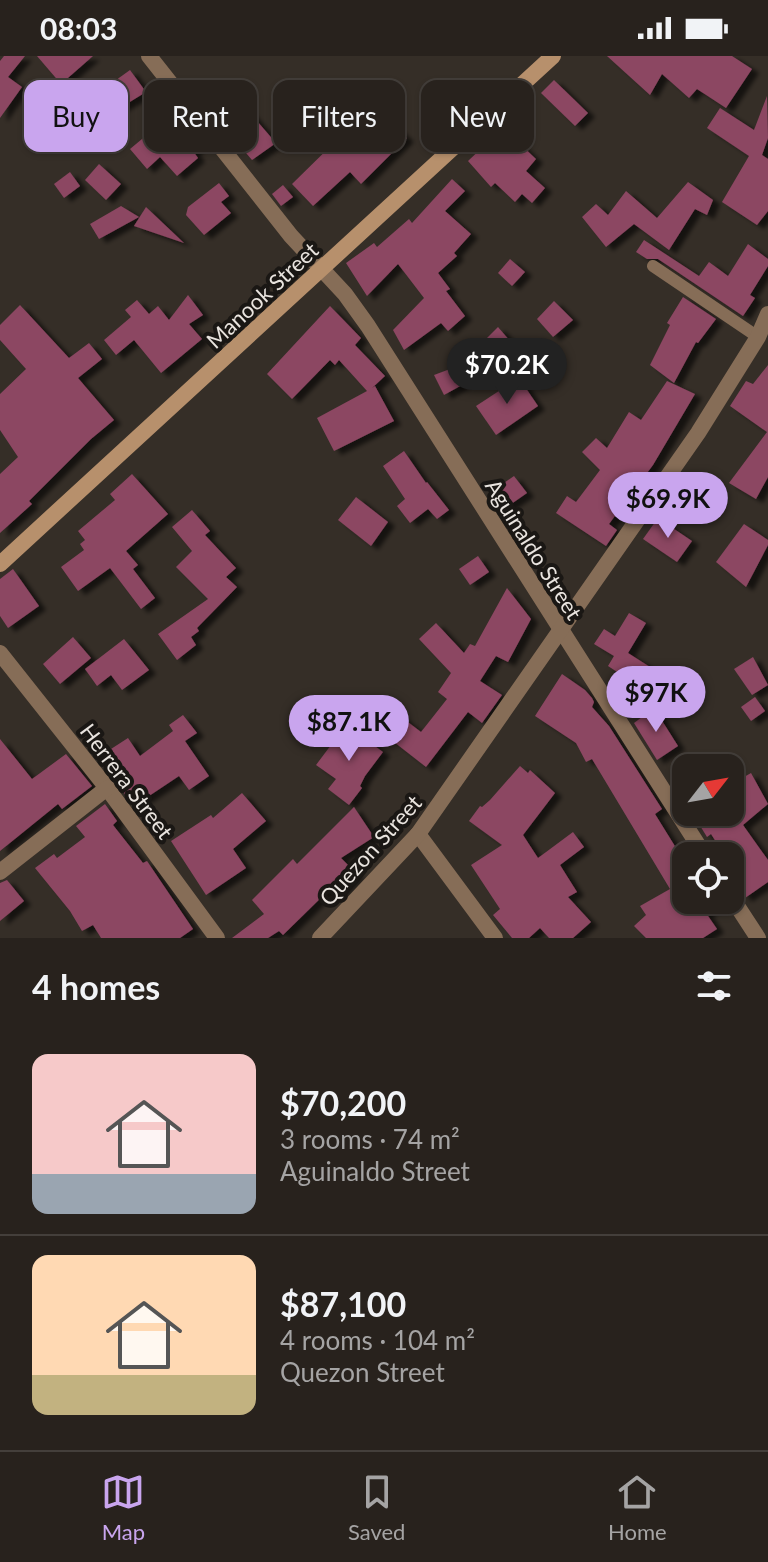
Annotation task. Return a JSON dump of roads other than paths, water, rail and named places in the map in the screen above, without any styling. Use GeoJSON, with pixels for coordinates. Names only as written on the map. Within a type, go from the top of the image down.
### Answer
{"type":"FeatureCollection","features":[{"type":"Feature","properties":{"kind":"main road","name":"Manook Street"},"geometry":{"type":"LineString","coordinates":[[0,564],[553,56]]}},
{"type":"Feature","properties":{"kind":"street","name":"Aguinaldo Street"},"geometry":{"type":"LineString","coordinates":[[149,56],[291,236],[323,269],[368,326],[696,842]]}},
{"type":"Feature","properties":{"kind":"street","name":"Quezon Street"},"geometry":{"type":"LineString","coordinates":[[320,938],[418,834],[698,433],[758,337],[768,314]]}},
{"type":"Feature","properties":{"kind":"street","name":"Herrera Street"},"geometry":{"type":"LineString","coordinates":[[0,653],[107,788],[217,938]]}},
{"type":"Feature","properties":{"kind":"street"},"geometry":{"type":"LineString","coordinates":[[0,872],[107,788]]}},
{"type":"Feature","properties":{"kind":"street"},"geometry":{"type":"LineString","coordinates":[[418,834],[495,938]]}},
{"type":"Feature","properties":{"kind":"street"},"geometry":{"type":"LineString","coordinates":[[742,914],[758,938]]}},
{"type":"Feature","properties":{"kind":"lane"},"geometry":{"type":"LineString","coordinates":[[653,266],[758,337]]}}]}
